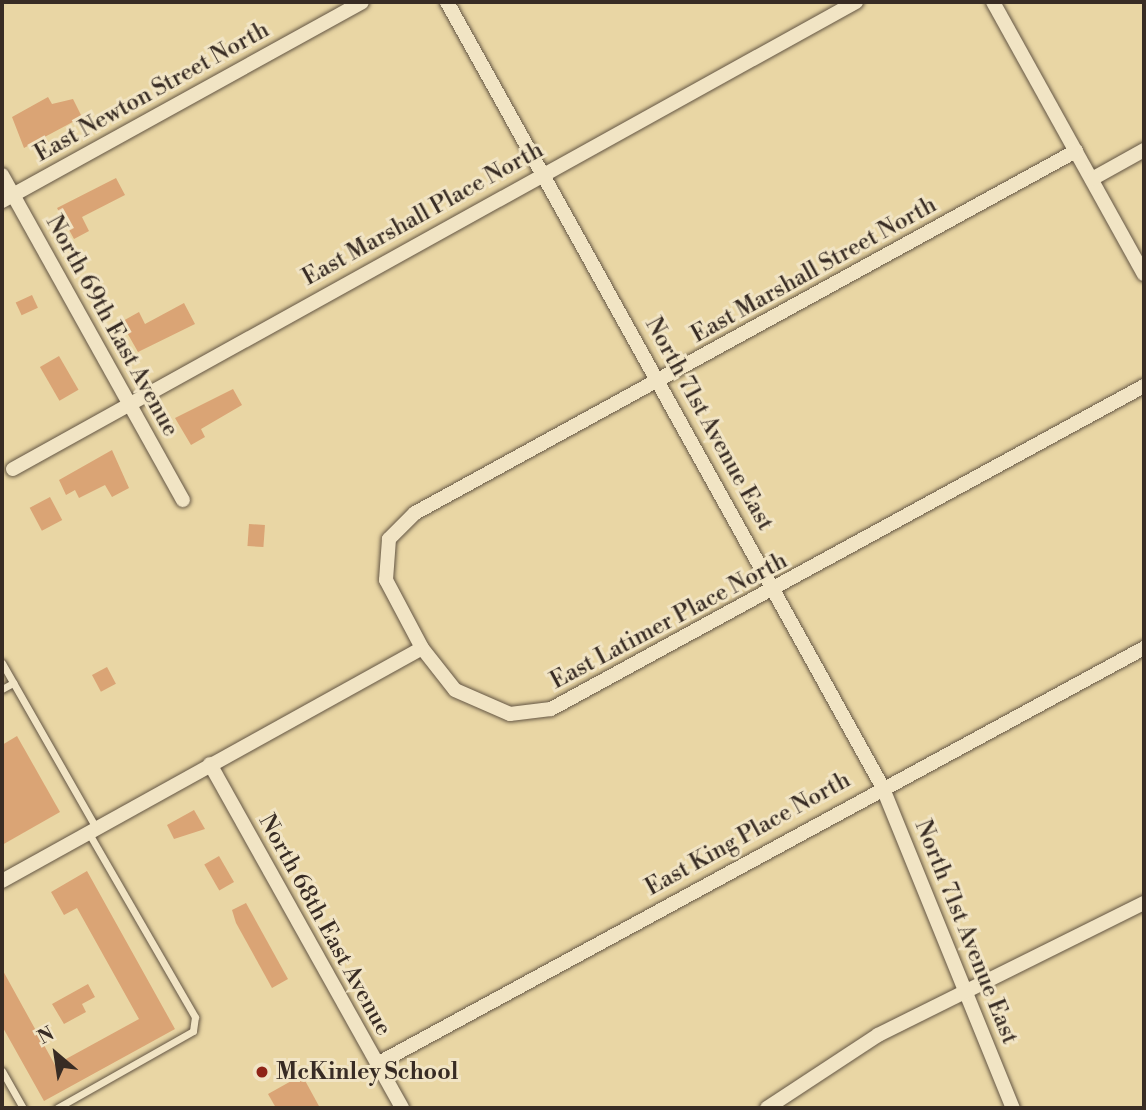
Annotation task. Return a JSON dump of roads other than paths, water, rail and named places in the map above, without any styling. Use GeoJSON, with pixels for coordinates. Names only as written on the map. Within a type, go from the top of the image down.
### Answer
{"type":"FeatureCollection","features":[{"type":"Feature","properties":{"kind":"street","name":"East Newton Street North"},"geometry":{"type":"LineString","coordinates":[[7,198],[362,2]]}},
{"type":"Feature","properties":{"kind":"street","name":"North 71st Avenue East"},"geometry":{"type":"LineString","coordinates":[[447,2],[882,786],[1013,1108]]}},
{"type":"Feature","properties":{"kind":"street","name":"East Marshall Place North"},"geometry":{"type":"LineString","coordinates":[[13,468],[856,2]]}},
{"type":"Feature","properties":{"kind":"street"},"geometry":{"type":"LineString","coordinates":[[993,2],[1144,275]]}},
{"type":"Feature","properties":{"kind":"street","name":"East Marshall Street North"},"geometry":{"type":"LineString","coordinates":[[422,648],[386,580],[384,551],[398,526],[1076,150]]}},
{"type":"Feature","properties":{"kind":"street"},"geometry":{"type":"LineString","coordinates":[[1092,179],[1144,150]]}},
{"type":"Feature","properties":{"kind":"street","name":"North 69th East Avenue"},"geometry":{"type":"LineString","coordinates":[[2,175],[7,198],[129,403],[183,500]]}},
{"type":"Feature","properties":{"kind":"street","name":"East Latimer Place North"},"geometry":{"type":"LineString","coordinates":[[422,648],[473,703],[510,714],[551,709],[775,591],[1144,386]]}},
{"type":"Feature","properties":{"kind":"street"},"geometry":{"type":"LineString","coordinates":[[2,881],[422,648]]}},
{"type":"Feature","properties":{"kind":"street","name":"East King Place North"},"geometry":{"type":"LineString","coordinates":[[377,1064],[882,786],[1144,648]]}},
{"type":"Feature","properties":{"kind":"street","name":"North 68th East Avenue"},"geometry":{"type":"LineString","coordinates":[[210,764],[402,1108]]}},
{"type":"Feature","properties":{"kind":"street"},"geometry":{"type":"LineString","coordinates":[[767,1108],[878,1035],[965,989],[1144,903]]}},
{"type":"Feature","properties":{"kind":"lane"},"geometry":{"type":"LineString","coordinates":[[2,663],[195,1017],[193,1031],[57,1108]]}},
{"type":"Feature","properties":{"kind":"lane"},"geometry":{"type":"LineString","coordinates":[[2,689],[13,683]]}},
{"type":"Feature","properties":{"kind":"lane"},"geometry":{"type":"LineString","coordinates":[[2,1071],[23,1108]]}},
{"type":"Feature","properties":{"kind":"place","name":"McKinley School"},"geometry":{"type":"Point","coordinates":[262,1072]}}]}
